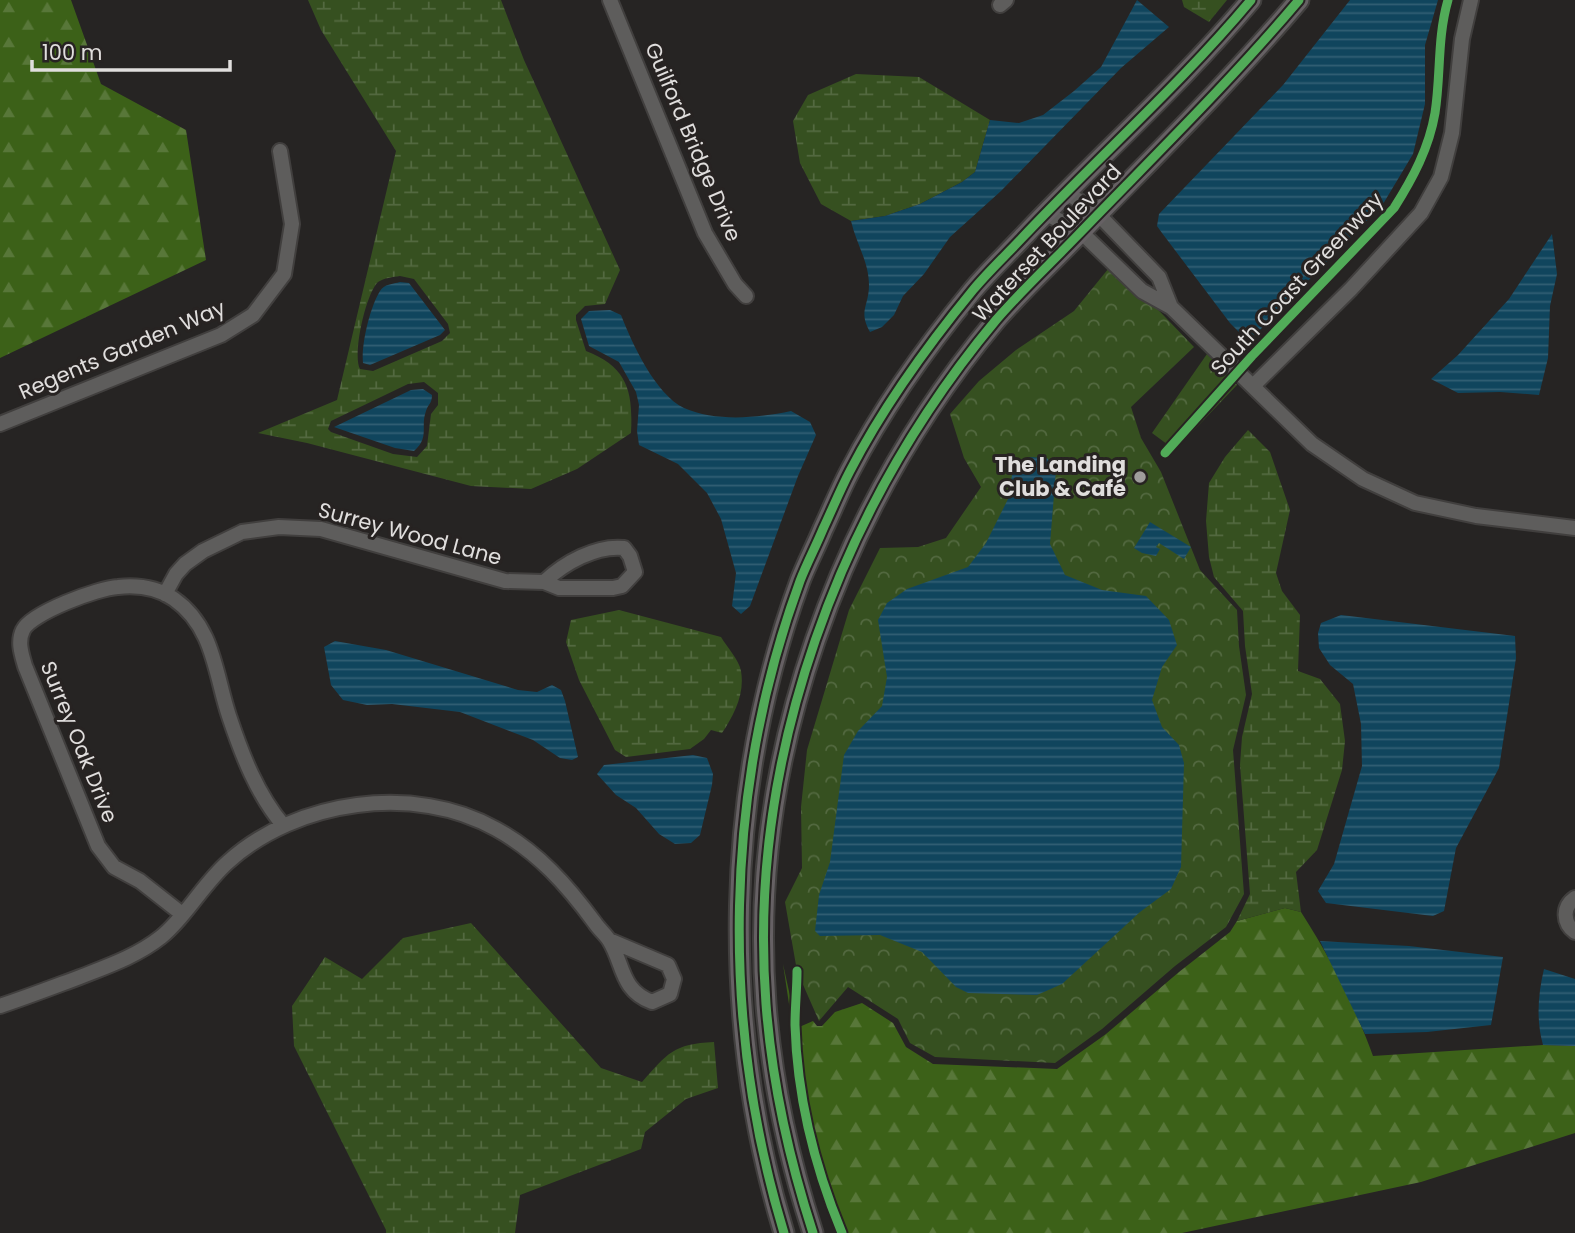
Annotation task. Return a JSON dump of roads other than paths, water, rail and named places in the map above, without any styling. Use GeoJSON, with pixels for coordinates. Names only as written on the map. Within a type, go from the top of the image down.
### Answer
{"type":"FeatureCollection","features":[{"type":"Feature","properties":{"kind":"street","name":"Guilford Bridge Drive"},"geometry":{"type":"LineString","coordinates":[[610,0],[705,233],[735,284],[746,296]]}},
{"type":"Feature","properties":{"kind":"street","name":"Waterset Boulevard"},"geometry":{"type":"LineString","coordinates":[[784,1233],[768,1180],[746,1053],[738,938],[748,785],[769,678],[801,579],[850,471],[908,375],[974,289],[1045,213],[1224,33],[1251,0]]}},
{"type":"Feature","properties":{"kind":"street","name":"Waterset Boulevard"},"geometry":{"type":"LineString","coordinates":[[813,1233],[794,1174],[778,1095],[766,1006],[764,962],[767,878],[775,804],[797,700],[813,644],[834,590],[872,507],[916,429],[960,366],[999,317],[1251,58],[1299,0]]}},
{"type":"Feature","properties":{"kind":"street"},"geometry":{"type":"LineString","coordinates":[[1254,385],[1351,289],[1421,213],[1441,177],[1452,134],[1462,38],[1471,0]]}},
{"type":"Feature","properties":{"kind":"street","name":"Regents Garden Way"},"geometry":{"type":"LineString","coordinates":[[0,424],[221,334],[253,315],[284,274],[292,224],[280,152]]}},
{"type":"Feature","properties":{"kind":"street"},"geometry":{"type":"LineString","coordinates":[[1066,192],[1098,214],[1158,277],[1171,307]]}},
{"type":"Feature","properties":{"kind":"street"},"geometry":{"type":"LineString","coordinates":[[1045,213],[1080,232],[1142,291],[1171,307],[1312,444],[1363,480],[1415,503],[1476,516],[1575,528]]}},
{"type":"Feature","properties":{"kind":"street","name":"Surrey Wood Lane"},"geometry":{"type":"LineString","coordinates":[[165,594],[185,564],[204,551],[242,533],[279,527],[321,529],[505,581],[544,582],[559,589],[622,586],[635,572],[624,548],[609,547],[558,569],[544,582]]}},
{"type":"Feature","properties":{"kind":"street","name":"Surrey Oak Drive"},"geometry":{"type":"LineString","coordinates":[[182,914],[161,896],[114,867],[105,857],[93,834],[21,651],[20,637],[24,627],[34,619],[97,591],[131,587],[157,590],[165,594],[199,624],[243,752],[268,806],[283,825]]}},
{"type":"Feature","properties":{"kind":"street"},"geometry":{"type":"LineString","coordinates":[[0,1006],[132,956],[161,937],[228,862],[283,825],[341,808],[396,802],[448,810],[472,818],[495,828],[543,861],[566,883],[609,940],[633,993],[652,1002],[670,994],[674,979],[668,965],[609,940]]}},
{"type":"Feature","properties":{"kind":"street"},"geometry":{"type":"LineString","coordinates":[[1575,898],[1566,910],[1566,920],[1575,932]]}},
{"type":"Feature","properties":{"kind":"water"},"geometry":{"type":"Polygon","coordinates":[[[1137,0],[1169,27],[1121,68],[1001,191],[950,237],[924,274],[903,296],[894,315],[882,327],[870,332],[864,313],[869,292],[868,277],[851,221],[885,216],[920,204],[962,182],[975,172],[990,120],[1019,123],[1043,115],[1074,91],[1101,67],[1137,0]]]}},
{"type":"Feature","properties":{"kind":"water"},"geometry":{"type":"Polygon","coordinates":[[[1350,0],[1438,0],[1425,45],[1425,104],[1413,154],[1383,204],[1255,335],[1244,337],[1230,323],[1157,226],[1159,214],[1283,85],[1350,0]]]}},
{"type":"Feature","properties":{"kind":"water"},"geometry":{"type":"Polygon","coordinates":[[[1552,234],[1557,274],[1550,306],[1548,358],[1539,395],[1458,393],[1431,379],[1458,355],[1509,299],[1552,234]]]}},
{"type":"Feature","properties":{"kind":"water"},"geometry":{"type":"Polygon","coordinates":[[[400,282],[409,283],[445,330],[440,335],[370,365],[363,363],[365,337],[376,298],[384,287],[400,282]]]}},
{"type":"Feature","properties":{"kind":"water"},"geometry":{"type":"Polygon","coordinates":[[[610,310],[621,315],[638,353],[663,392],[684,408],[723,417],[791,411],[810,422],[816,435],[750,606],[741,614],[732,606],[736,573],[721,519],[707,493],[678,464],[639,445],[639,405],[636,392],[619,362],[589,346],[581,319],[589,311],[610,310]]]}},
{"type":"Feature","properties":{"kind":"water"},"geometry":{"type":"Polygon","coordinates":[[[423,389],[432,395],[432,398],[424,417],[422,441],[414,451],[395,448],[334,427],[411,390],[423,389]]]}},
{"type":"Feature","properties":{"kind":"water"},"geometry":{"type":"Polygon","coordinates":[[[1029,457],[1047,458],[1056,470],[1050,544],[1065,575],[1102,590],[1146,596],[1169,620],[1177,645],[1162,667],[1152,700],[1162,727],[1179,745],[1184,763],[1181,867],[1171,889],[1140,912],[1062,984],[1037,995],[968,993],[956,987],[922,952],[880,935],[820,936],[815,931],[819,895],[830,862],[844,755],[858,731],[882,706],[887,677],[878,620],[887,603],[907,589],[968,567],[986,543],[1008,499],[1013,469],[1029,457]]]}},
{"type":"Feature","properties":{"kind":"water"},"geometry":{"type":"Polygon","coordinates":[[[1150,522],[1191,547],[1184,559],[1159,543],[1156,547],[1160,549],[1156,556],[1134,548],[1150,522]]]}},
{"type":"Feature","properties":{"kind":"water"},"geometry":{"type":"Polygon","coordinates":[[[1341,615],[1515,636],[1516,658],[1499,768],[1456,848],[1444,911],[1433,916],[1326,903],[1318,891],[1334,864],[1362,766],[1361,724],[1353,684],[1330,665],[1319,648],[1318,633],[1321,623],[1341,615]]]}},
{"type":"Feature","properties":{"kind":"water"},"geometry":{"type":"Polygon","coordinates":[[[335,641],[386,650],[518,690],[537,692],[552,685],[561,690],[565,701],[578,757],[572,760],[560,758],[533,740],[460,712],[392,704],[367,705],[343,700],[331,685],[324,647],[335,641]]]}},
{"type":"Feature","properties":{"kind":"water"},"geometry":{"type":"Polygon","coordinates":[[[693,755],[707,758],[713,774],[700,835],[691,843],[675,844],[659,834],[636,808],[616,795],[597,774],[604,765],[693,755]]]}},
{"type":"Feature","properties":{"kind":"water"},"geometry":{"type":"Polygon","coordinates":[[[1320,941],[1409,946],[1503,957],[1491,1025],[1427,1032],[1365,1034],[1320,941]]]}},
{"type":"Feature","properties":{"kind":"water"},"geometry":{"type":"Polygon","coordinates":[[[1544,969],[1575,979],[1575,1046],[1543,1045],[1539,1007],[1544,969]]]}},
{"type":"Feature","properties":{"kind":"place","name":"The Landing Club & Café"},"geometry":{"type":"Point","coordinates":[1140,477]}}]}
